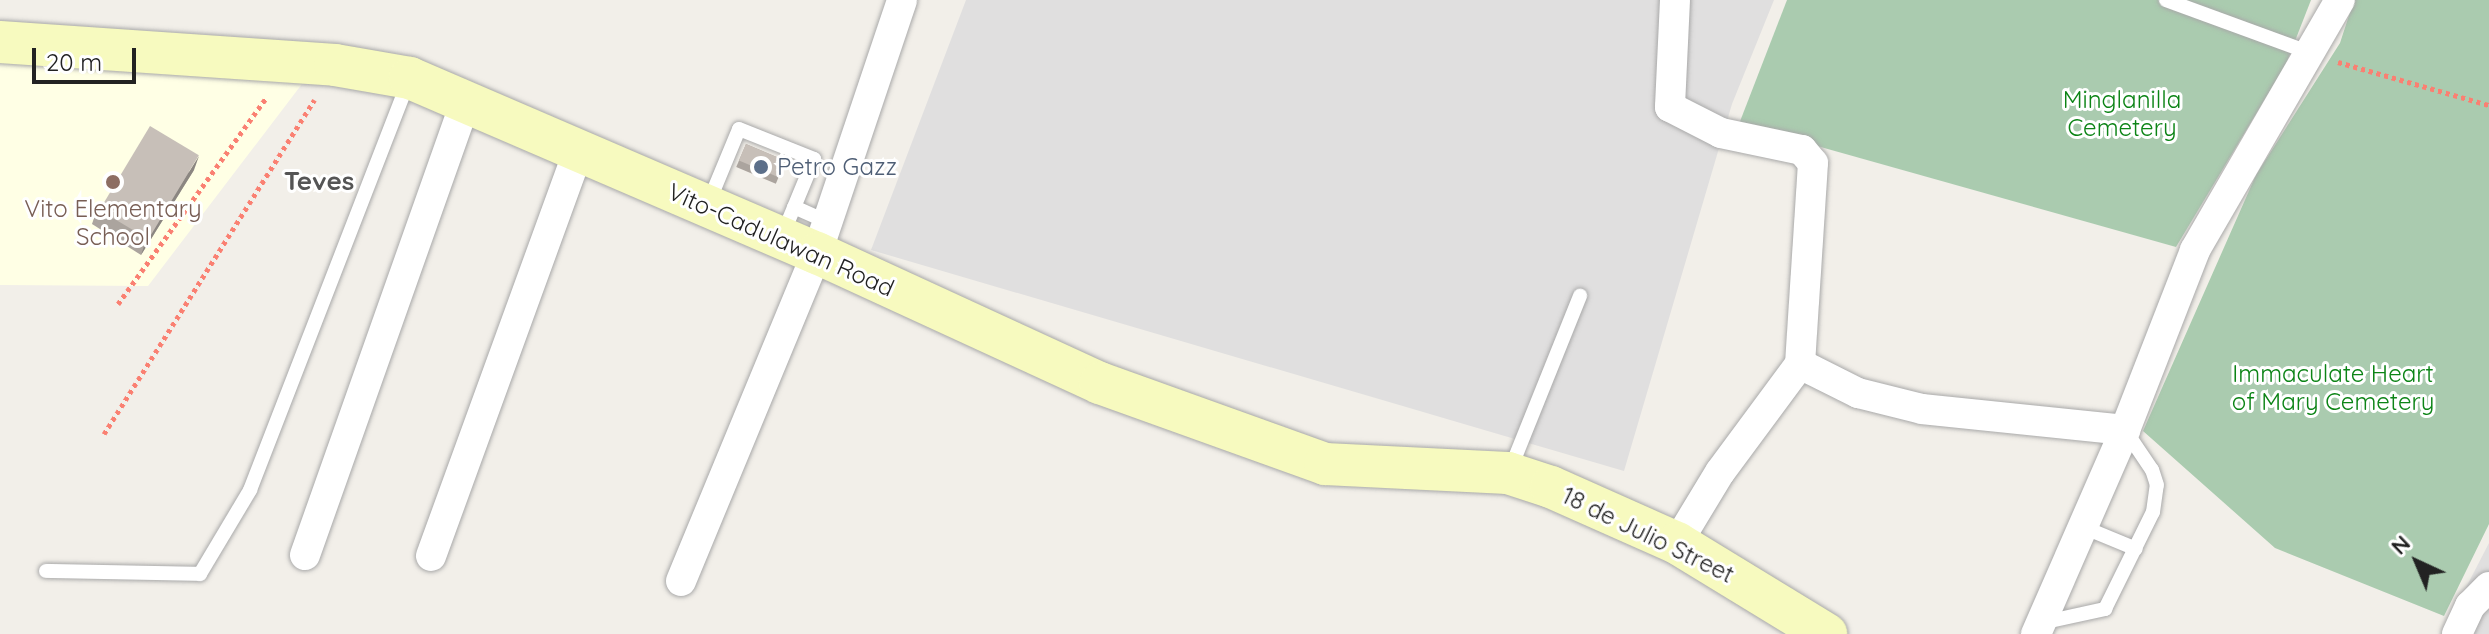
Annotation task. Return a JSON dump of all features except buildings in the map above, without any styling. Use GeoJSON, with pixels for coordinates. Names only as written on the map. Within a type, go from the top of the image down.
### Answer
{"type":"FeatureCollection","features":[{"type":"Feature","properties":{"kind":"street"},"geometry":{"type":"LineString","coordinates":[[681,581],[805,230],[902,0]]}},
{"type":"Feature","properties":{"kind":"street"},"geometry":{"type":"LineString","coordinates":[[1675,0],[1670,107],[1721,133],[1802,150],[1811,157],[1800,364],[1720,472],[1677,543]]}},
{"type":"Feature","properties":{"kind":"street"},"geometry":{"type":"LineString","coordinates":[[2038,629],[2125,430],[2195,250],[2340,0]]}},
{"type":"Feature","properties":{"kind":"street","name":"Vito-Cadulawan Road"},"geometry":{"type":"LineString","coordinates":[[0,42],[335,65],[410,78],[707,206],[805,230],[1100,383],[1325,464],[1508,473],[1551,487]]}},
{"type":"Feature","properties":{"kind":"street"},"geometry":{"type":"LineString","coordinates":[[305,555],[465,103]]}},
{"type":"Feature","properties":{"kind":"street"},"geometry":{"type":"LineString","coordinates":[[431,556],[578,152]]}},
{"type":"Feature","properties":{"kind":"street"},"geometry":{"type":"LineString","coordinates":[[1800,364],[1858,393],[1922,409],[2125,430]]}},
{"type":"Feature","properties":{"kind":"street","name":"18 de Julio Street"},"geometry":{"type":"LineString","coordinates":[[1551,487],[1677,543],[1826,634]]}},
{"type":"Feature","properties":{"kind":"street"},"geometry":{"type":"LineString","coordinates":[[2457,634],[2470,606],[2489,587]]}},
{"type":"Feature","properties":{"kind":"lane"},"geometry":{"type":"LineString","coordinates":[[2166,0],[2311,53]]}},
{"type":"Feature","properties":{"kind":"lane"},"geometry":{"type":"LineString","coordinates":[[46,571],[200,574],[250,490],[410,78]]}},
{"type":"Feature","properties":{"kind":"lane"},"geometry":{"type":"LineString","coordinates":[[707,206],[739,129],[814,159],[805,230]]}},
{"type":"Feature","properties":{"kind":"lane"},"geometry":{"type":"LineString","coordinates":[[1508,473],[1580,296]]}},
{"type":"Feature","properties":{"kind":"lane"},"geometry":{"type":"LineString","coordinates":[[2038,629],[2105,609],[2136,549],[2157,500],[2157,485],[2125,430]]}},
{"type":"Feature","properties":{"kind":"lane"},"geometry":{"type":"LineString","coordinates":[[2083,527],[2136,549]]}},
{"type":"Feature","properties":{"kind":"path"},"geometry":{"type":"LineString","coordinates":[[2311,53],[2489,105]]}},
{"type":"Feature","properties":{"kind":"path"},"geometry":{"type":"LineString","coordinates":[[118,304],[292,62]]}},
{"type":"Feature","properties":{"kind":"path"},"geometry":{"type":"LineString","coordinates":[[104,434],[335,65]]}},
{"type":"Feature","properties":{"kind":"shaded area"},"geometry":{"type":"Polygon","coordinates":[[[966,0],[1774,0],[1732,104],[1624,471],[871,250],[966,0]]]}},
{"type":"Feature","properties":{"kind":"shaded area","name":"Vito Elementary School"},"geometry":{"type":"Polygon","coordinates":[[[0,55],[305,80],[148,286],[0,285],[0,55]]]}},
{"type":"Feature","properties":{"kind":"shaded area"},"geometry":{"type":"Polygon","coordinates":[[[2489,543],[2489,634],[2442,634],[2489,543]]]}},
{"type":"Feature","properties":{"kind":"green space","name":"Minglanilla Cemetery"},"geometry":{"type":"Polygon","coordinates":[[[1787,0],[2311,0],[2286,64],[2176,247],[1739,124],[1787,0]]]}},
{"type":"Feature","properties":{"kind":"green space","name":"Immaculate Heart of Mary Cemetery"},"geometry":{"type":"Polygon","coordinates":[[[2354,0],[2489,0],[2489,524],[2444,616],[2275,548],[2143,431],[2256,175],[2340,43],[2354,0]]]}},
{"type":"Feature","properties":{"kind":"place","name":"Petro Gazz"},"geometry":{"type":"Point","coordinates":[761,167]}},
{"type":"Feature","properties":{"kind":"place","name":"Vito Elementary School"},"geometry":{"type":"Point","coordinates":[113,182]}},
{"type":"Feature","properties":{"kind":"district","name":"Teves"},"geometry":{"type":"Point","coordinates":[319,181]}}]}
